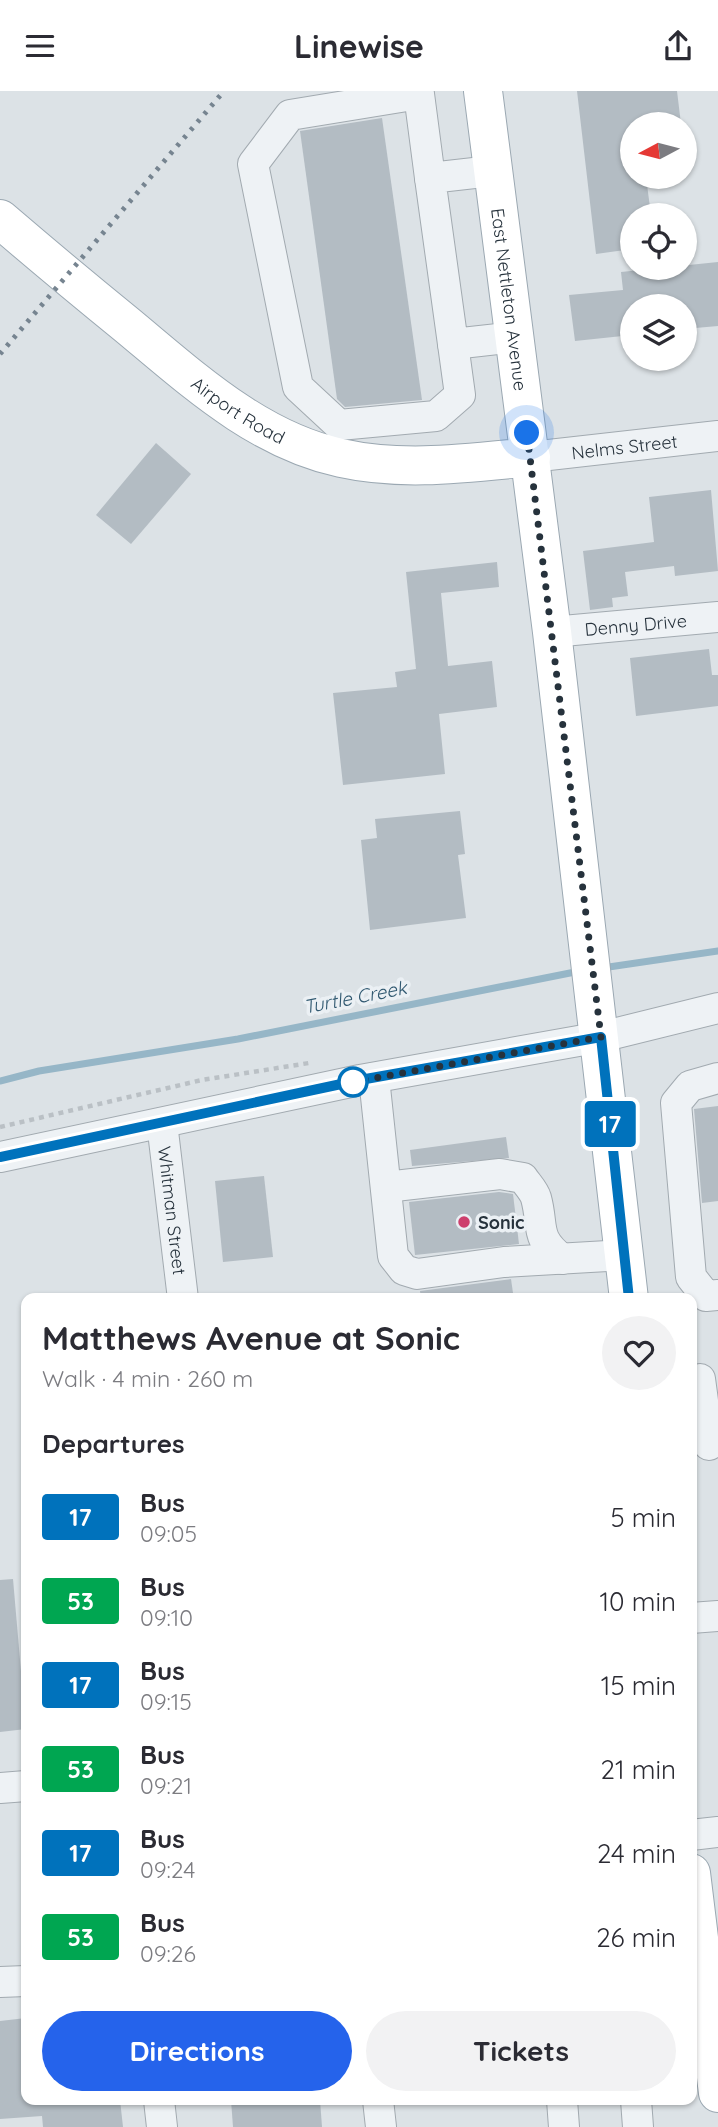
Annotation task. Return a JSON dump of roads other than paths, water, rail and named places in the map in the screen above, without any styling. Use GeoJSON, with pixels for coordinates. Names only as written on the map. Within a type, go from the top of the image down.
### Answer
{"type":"FeatureCollection","features":[{"type":"Feature","properties":{"kind":"main road","name":"East Nettleton Avenue"},"geometry":{"type":"LineString","coordinates":[[483,91],[531,457],[601,1037],[628,1293]]}},
{"type":"Feature","properties":{"kind":"main road","name":"Airport Road"},"geometry":{"type":"LineString","coordinates":[[1,220],[203,387],[267,430],[297,444],[337,457],[397,465],[443,465],[531,457]]}},
{"type":"Feature","properties":{"kind":"main road"},"geometry":{"type":"LineString","coordinates":[[697,1914],[715,2040],[718,2093]]}},
{"type":"Feature","properties":{"kind":"street"},"geometry":{"type":"LineString","coordinates":[[408,93],[430,178],[460,395],[436,416],[339,425],[298,387],[253,164],[290,115],[408,93]]}},
{"type":"Feature","properties":{"kind":"street"},"geometry":{"type":"LineString","coordinates":[[430,178],[492,171]]}},
{"type":"Feature","properties":{"kind":"street"},"geometry":{"type":"LineString","coordinates":[[453,344],[514,337]]}},
{"type":"Feature","properties":{"kind":"street"},"geometry":{"type":"LineString","coordinates":[[391,421],[397,465]]}},
{"type":"Feature","properties":{"kind":"street","name":"Nelms Street"},"geometry":{"type":"LineString","coordinates":[[531,457],[718,436]]}},
{"type":"Feature","properties":{"kind":"street","name":"Denny Drive"},"geometry":{"type":"LineString","coordinates":[[552,632],[718,617]]}},
{"type":"Feature","properties":{"kind":"street"},"geometry":{"type":"LineString","coordinates":[[0,1157],[374,1078],[601,1037],[718,1008]]}},
{"type":"Feature","properties":{"kind":"street"},"geometry":{"type":"LineString","coordinates":[[374,1078],[393,1256],[404,1270],[417,1274],[504,1262],[625,1255]]}},
{"type":"Feature","properties":{"kind":"street"},"geometry":{"type":"LineString","coordinates":[[718,1079],[690,1086],[676,1103],[691,1277],[706,1296],[718,1295]]}},
{"type":"Feature","properties":{"kind":"street","name":"Whitman Street"},"geometry":{"type":"LineString","coordinates":[[162,1123],[182,1293]]}},
{"type":"Feature","properties":{"kind":"street"},"geometry":{"type":"LineString","coordinates":[[386,1187],[500,1174],[523,1178],[536,1196],[540,1231],[547,1247],[562,1259]]}},
{"type":"Feature","properties":{"kind":"street"},"geometry":{"type":"LineString","coordinates":[[701,1379],[706,1448]]}},
{"type":"Feature","properties":{"kind":"street"},"geometry":{"type":"LineString","coordinates":[[697,1618],[718,1616]]}},
{"type":"Feature","properties":{"kind":"street"},"geometry":{"type":"LineString","coordinates":[[0,1788],[21,1786]]}},
{"type":"Feature","properties":{"kind":"street"},"geometry":{"type":"LineString","coordinates":[[697,1834],[718,1832]]}},
{"type":"Feature","properties":{"kind":"street"},"geometry":{"type":"LineString","coordinates":[[0,1982],[21,1981]]}},
{"type":"Feature","properties":{"kind":"street"},"geometry":{"type":"LineString","coordinates":[[160,2105],[162,2127]]}},
{"type":"Feature","properties":{"kind":"street"},"geometry":{"type":"LineString","coordinates":[[379,2105],[381,2127]]}},
{"type":"Feature","properties":{"kind":"street"},"geometry":{"type":"LineString","coordinates":[[562,2105],[564,2127]]}},
{"type":"Feature","properties":{"kind":"street"},"geometry":{"type":"LineString","coordinates":[[636,2105],[638,2127]]}},
{"type":"Feature","properties":{"kind":"waterway","name":"Turtle Creek"},"geometry":{"type":"LineString","coordinates":[[602,968],[718,951]]}},
{"type":"Feature","properties":{"kind":"waterway","name":"Turtle Creek"},"geometry":{"type":"LineString","coordinates":[[0,1081],[39,1071],[238,1039],[580,971]]}},
{"type":"Feature","properties":{"kind":"railway"},"geometry":{"type":"LineString","coordinates":[[0,354],[224,91]]}},
{"type":"Feature","properties":{"kind":"place","name":"Sonic"},"geometry":{"type":"Point","coordinates":[464,1222]}}]}
